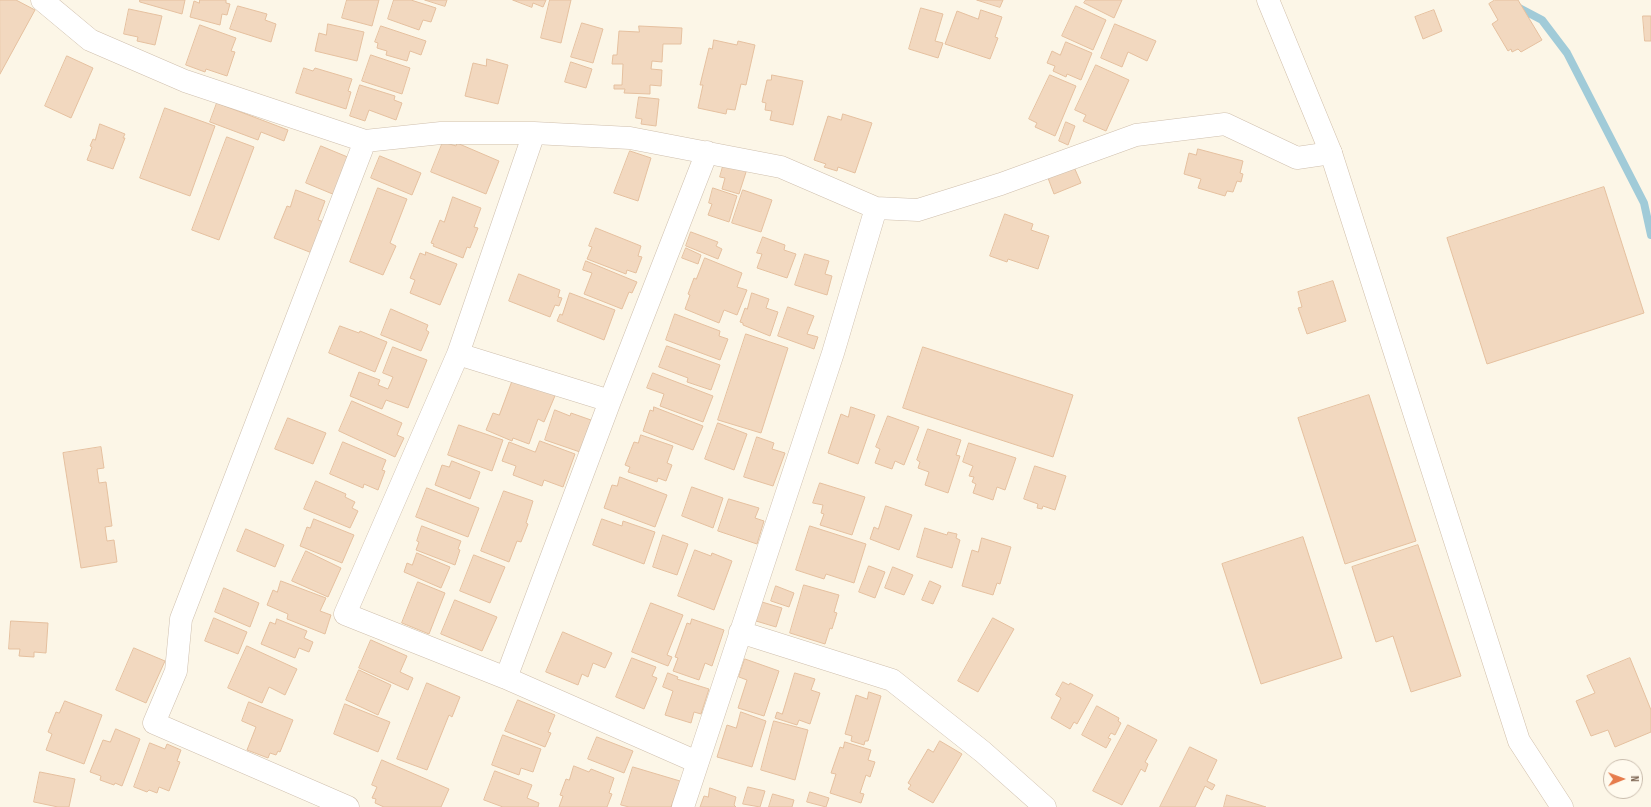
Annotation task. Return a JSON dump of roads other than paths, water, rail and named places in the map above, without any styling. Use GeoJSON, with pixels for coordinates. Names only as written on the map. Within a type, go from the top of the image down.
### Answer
{"type":"FeatureCollection","features":[{"type":"Feature","properties":{"kind":"street"},"geometry":{"type":"LineString","coordinates":[[42,0],[90,40],[185,81],[365,141],[441,133],[534,133],[630,138],[782,167],[876,208],[918,210],[1001,184],[1136,135],[1225,124],[1297,158],[1331,153]]}},
{"type":"Feature","properties":{"kind":"street"},"geometry":{"type":"LineString","coordinates":[[1268,0],[1331,153],[1519,741],[1562,807]]}},
{"type":"Feature","properties":{"kind":"street"},"geometry":{"type":"LineString","coordinates":[[534,133],[458,354],[346,614],[506,678],[697,762]]}},
{"type":"Feature","properties":{"kind":"street"},"geometry":{"type":"LineString","coordinates":[[348,807],[154,723],[176,671],[181,619],[365,141]]}},
{"type":"Feature","properties":{"kind":"street"},"geometry":{"type":"LineString","coordinates":[[506,678],[610,401],[707,152]]}},
{"type":"Feature","properties":{"kind":"street"},"geometry":{"type":"LineString","coordinates":[[683,807],[833,353],[876,208]]}},
{"type":"Feature","properties":{"kind":"street"},"geometry":{"type":"LineString","coordinates":[[458,354],[610,401]]}},
{"type":"Feature","properties":{"kind":"street"},"geometry":{"type":"LineString","coordinates":[[740,632],[892,680],[983,752],[1045,807]]}},
{"type":"Feature","properties":{"kind":"waterway"},"geometry":{"type":"LineString","coordinates":[[1504,0],[1542,20],[1567,53],[1644,203],[1651,235]]}}]}
